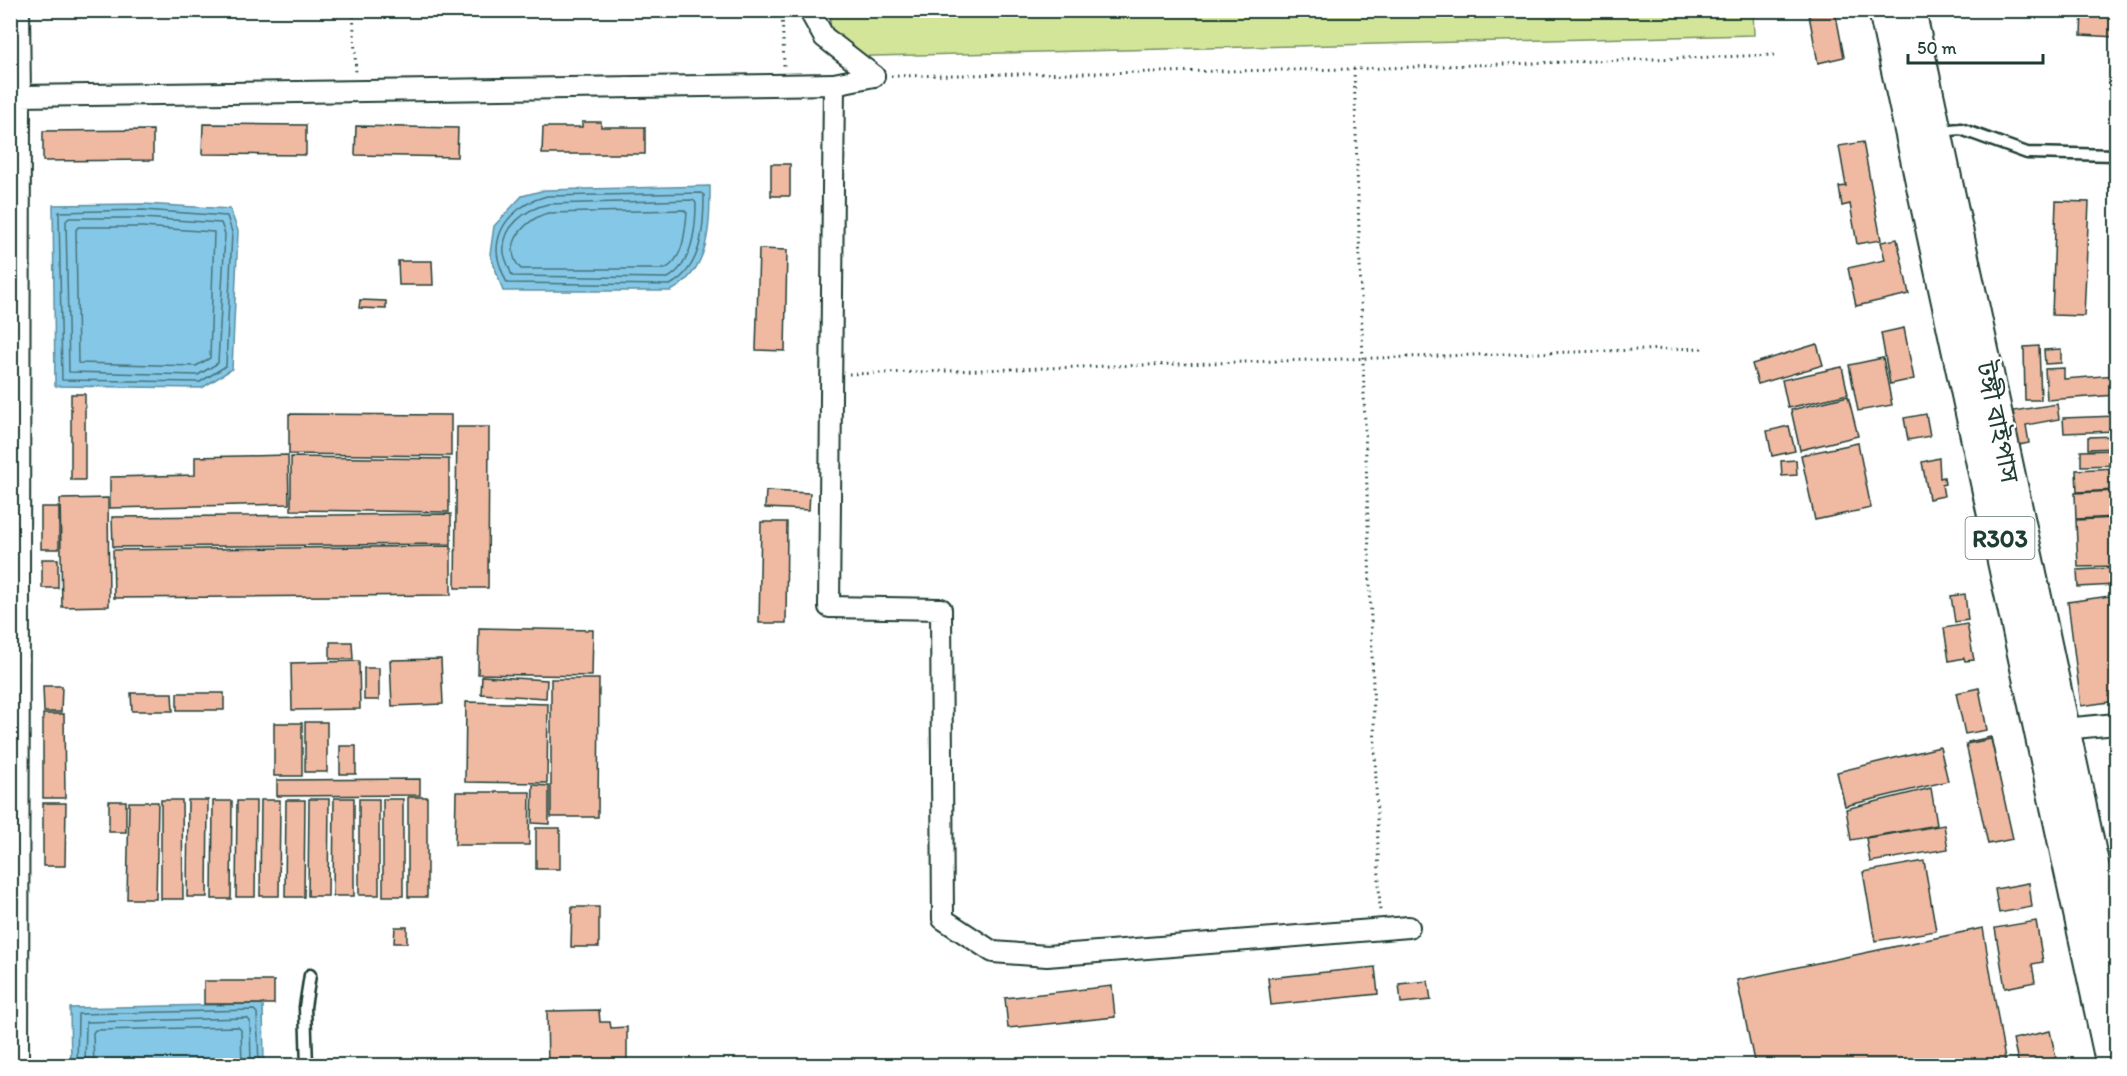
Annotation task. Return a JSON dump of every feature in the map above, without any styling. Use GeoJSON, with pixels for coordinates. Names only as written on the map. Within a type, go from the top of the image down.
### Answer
{"type":"FeatureCollection","features":[{"type":"Feature","properties":{"kind":"main road","name":"R303"},"geometry":{"type":"LineString","coordinates":[[1885,10],[2114,1065]]}},
{"type":"Feature","properties":{"kind":"main road","name":"টঙ্গী বাইপাস"},"geometry":{"type":"LineString","coordinates":[[1909,10],[2116,975]]}},
{"type":"Feature","properties":{"kind":"street"},"geometry":{"type":"LineString","coordinates":[[18,1065],[19,10]]}},
{"type":"Feature","properties":{"kind":"street"},"geometry":{"type":"LineString","coordinates":[[809,10],[824,37],[874,76]]}},
{"type":"Feature","properties":{"kind":"street"},"geometry":{"type":"LineString","coordinates":[[20,96],[785,86],[834,84],[874,76]]}},
{"type":"Feature","properties":{"kind":"street"},"geometry":{"type":"LineString","coordinates":[[834,84],[829,607],[941,609],[943,919],[993,952],[1047,956],[1409,927]]}},
{"type":"Feature","properties":{"kind":"street"},"geometry":{"type":"LineString","coordinates":[[2064,729],[2116,724]]}},
{"type":"Feature","properties":{"kind":"lane"},"geometry":{"type":"LineString","coordinates":[[1935,131],[1961,129],[2027,153],[2116,155]]}},
{"type":"Feature","properties":{"kind":"lane"},"geometry":{"type":"LineString","coordinates":[[307,1065],[305,1007],[310,975]]}},
{"type":"Feature","properties":{"kind":"path"},"geometry":{"type":"LineString","coordinates":[[353,10],[357,92]]}},
{"type":"Feature","properties":{"kind":"path"},"geometry":{"type":"LineString","coordinates":[[782,10],[785,86]]}},
{"type":"Feature","properties":{"kind":"path"},"geometry":{"type":"LineString","coordinates":[[874,76],[1354,69],[1774,55]]}},
{"type":"Feature","properties":{"kind":"path"},"geometry":{"type":"LineString","coordinates":[[1354,69],[1380,915]]}},
{"type":"Feature","properties":{"kind":"path"},"geometry":{"type":"LineString","coordinates":[[832,375],[1704,348]]}},
{"type":"Feature","properties":{"kind":"green space"},"geometry":{"type":"Polygon","coordinates":[[[1753,10],[1754,35],[831,57],[830,11],[1753,10]]]}},
{"type":"Feature","properties":{"kind":"water"},"geometry":{"type":"Polygon","coordinates":[[[710,186],[705,246],[694,271],[671,291],[503,291],[490,254],[494,226],[522,196],[545,190],[710,186]]]}},
{"type":"Feature","properties":{"kind":"water"},"geometry":{"type":"Polygon","coordinates":[[[143,204],[230,209],[238,231],[232,369],[202,388],[55,386],[53,205],[143,204]]]}},
{"type":"Feature","properties":{"kind":"water"},"geometry":{"type":"Polygon","coordinates":[[[263,1004],[264,1065],[71,1065],[70,1008],[263,1004]]]}},
{"type":"Feature","properties":{"kind":"water"},"geometry":{"type":"Polygon","coordinates":[[[1149,1060],[1151,1065],[1063,1065],[1149,1060]]]}},
{"type":"Feature","properties":{"kind":"building"},"geometry":{"type":"Polygon","coordinates":[[[1808,10],[1835,10],[1844,57],[1818,63],[1808,10]]]}},
{"type":"Feature","properties":{"kind":"building"},"geometry":{"type":"Polygon","coordinates":[[[2082,10],[2116,11],[2116,37],[2081,35],[2082,10]]]}},
{"type":"Feature","properties":{"kind":"building"},"geometry":{"type":"Polygon","coordinates":[[[582,122],[601,122],[601,127],[645,127],[645,154],[542,154],[543,127],[582,127],[582,122]]]}},
{"type":"Feature","properties":{"kind":"building"},"geometry":{"type":"Polygon","coordinates":[[[203,124],[306,125],[306,155],[202,154],[203,124]]]}},
{"type":"Feature","properties":{"kind":"building"},"geometry":{"type":"Polygon","coordinates":[[[356,126],[458,128],[457,157],[355,155],[356,126]]]}},
{"type":"Feature","properties":{"kind":"building"},"geometry":{"type":"Polygon","coordinates":[[[153,130],[153,160],[43,161],[43,131],[153,130]]]}},
{"type":"Feature","properties":{"kind":"building"},"geometry":{"type":"Polygon","coordinates":[[[1863,142],[1881,240],[1857,244],[1850,204],[1842,206],[1839,187],[1846,186],[1839,146],[1863,142]]]}},
{"type":"Feature","properties":{"kind":"building"},"geometry":{"type":"Polygon","coordinates":[[[771,164],[790,164],[790,196],[771,196],[771,164]]]}},
{"type":"Feature","properties":{"kind":"building"},"geometry":{"type":"Polygon","coordinates":[[[2056,201],[2089,202],[2084,316],[2052,315],[2056,201]]]}},
{"type":"Feature","properties":{"kind":"building"},"geometry":{"type":"Polygon","coordinates":[[[1897,239],[1909,294],[1856,306],[1848,268],[1885,260],[1881,242],[1897,239]]]}},
{"type":"Feature","properties":{"kind":"building"},"geometry":{"type":"Polygon","coordinates":[[[759,249],[787,250],[785,351],[756,350],[759,249]]]}},
{"type":"Feature","properties":{"kind":"building"},"geometry":{"type":"Polygon","coordinates":[[[398,261],[432,261],[433,285],[399,285],[398,261]]]}},
{"type":"Feature","properties":{"kind":"building"},"geometry":{"type":"Polygon","coordinates":[[[360,300],[386,301],[386,309],[359,308],[360,300]]]}},
{"type":"Feature","properties":{"kind":"building"},"geometry":{"type":"Polygon","coordinates":[[[1904,328],[1914,379],[1890,384],[1881,333],[1904,328]]]}},
{"type":"Feature","properties":{"kind":"building"},"geometry":{"type":"Polygon","coordinates":[[[1817,344],[1823,365],[1758,384],[1752,364],[1817,344]]]}},
{"type":"Feature","properties":{"kind":"building"},"geometry":{"type":"Polygon","coordinates":[[[2039,346],[2041,400],[2025,400],[2024,347],[2039,346]]]}},
{"type":"Feature","properties":{"kind":"building"},"geometry":{"type":"Polygon","coordinates":[[[2061,349],[2061,363],[2045,364],[2044,350],[2061,349]]]}},
{"type":"Feature","properties":{"kind":"building"},"geometry":{"type":"Polygon","coordinates":[[[1883,358],[1892,405],[1858,411],[1849,365],[1883,358]]]}},
{"type":"Feature","properties":{"kind":"building"},"geometry":{"type":"Polygon","coordinates":[[[1842,367],[1848,394],[1788,408],[1782,380],[1842,367]]]}},
{"type":"Feature","properties":{"kind":"building"},"geometry":{"type":"Polygon","coordinates":[[[2064,368],[2064,379],[2116,375],[2116,395],[2047,400],[2045,369],[2064,368]]]}},
{"type":"Feature","properties":{"kind":"building"},"geometry":{"type":"Polygon","coordinates":[[[71,394],[85,394],[85,480],[71,480],[71,394]]]}},
{"type":"Feature","properties":{"kind":"building"},"geometry":{"type":"Polygon","coordinates":[[[1848,396],[1858,436],[1800,450],[1791,410],[1848,396]]]}},
{"type":"Feature","properties":{"kind":"building"},"geometry":{"type":"Polygon","coordinates":[[[2057,404],[2059,419],[2026,425],[2029,443],[2019,445],[2013,411],[2057,404]]]}},
{"type":"Feature","properties":{"kind":"building"},"geometry":{"type":"Polygon","coordinates":[[[289,414],[451,415],[451,456],[289,454],[289,414]]]}},
{"type":"Feature","properties":{"kind":"building"},"geometry":{"type":"Polygon","coordinates":[[[1926,414],[1930,436],[1908,440],[1904,418],[1926,414]]]}},
{"type":"Feature","properties":{"kind":"building"},"geometry":{"type":"Polygon","coordinates":[[[2116,416],[2116,431],[2064,433],[2063,418],[2116,416]]]}},
{"type":"Feature","properties":{"kind":"building"},"geometry":{"type":"Polygon","coordinates":[[[1789,426],[1795,451],[1772,456],[1767,431],[1789,426]]]}},
{"type":"Feature","properties":{"kind":"building"},"geometry":{"type":"Polygon","coordinates":[[[457,427],[489,427],[488,588],[455,588],[457,427]]]}},
{"type":"Feature","properties":{"kind":"building"},"geometry":{"type":"Polygon","coordinates":[[[2116,436],[2116,448],[2088,449],[2088,437],[2116,436]]]}},
{"type":"Feature","properties":{"kind":"building"},"geometry":{"type":"Polygon","coordinates":[[[1858,443],[1871,508],[1815,520],[1801,455],[1858,443]]]}},
{"type":"Feature","properties":{"kind":"building"},"geometry":{"type":"Polygon","coordinates":[[[2116,450],[2116,465],[2081,466],[2081,451],[2116,450]]]}},
{"type":"Feature","properties":{"kind":"building"},"geometry":{"type":"Polygon","coordinates":[[[288,455],[289,504],[110,508],[110,477],[195,475],[195,457],[288,455]]]}},
{"type":"Feature","properties":{"kind":"building"},"geometry":{"type":"Polygon","coordinates":[[[291,457],[449,459],[449,512],[291,510],[291,457]]]}},
{"type":"Feature","properties":{"kind":"building"},"geometry":{"type":"Polygon","coordinates":[[[1939,458],[1940,478],[1944,477],[1945,484],[1942,485],[1944,496],[1929,499],[1922,462],[1939,458]]]}},
{"type":"Feature","properties":{"kind":"building"},"geometry":{"type":"Polygon","coordinates":[[[1796,460],[1797,475],[1782,476],[1781,461],[1796,460]]]}},
{"type":"Feature","properties":{"kind":"building"},"geometry":{"type":"Polygon","coordinates":[[[2116,468],[2116,490],[2077,492],[2076,470],[2116,468]]]}},
{"type":"Feature","properties":{"kind":"building"},"geometry":{"type":"Polygon","coordinates":[[[766,491],[810,493],[809,510],[765,508],[766,491]]]}},
{"type":"Feature","properties":{"kind":"building"},"geometry":{"type":"Polygon","coordinates":[[[2116,491],[2116,517],[2076,519],[2075,493],[2116,491]]]}},
{"type":"Feature","properties":{"kind":"building"},"geometry":{"type":"Polygon","coordinates":[[[108,498],[109,606],[62,607],[60,499],[108,498]]]}},
{"type":"Feature","properties":{"kind":"building"},"geometry":{"type":"Polygon","coordinates":[[[41,507],[59,507],[59,549],[41,549],[41,507]]]}},
{"type":"Feature","properties":{"kind":"building"},"geometry":{"type":"Polygon","coordinates":[[[451,514],[451,544],[113,547],[112,517],[451,514]]]}},
{"type":"Feature","properties":{"kind":"building"},"geometry":{"type":"Polygon","coordinates":[[[2116,518],[2116,566],[2078,567],[2076,520],[2116,518]]]}},
{"type":"Feature","properties":{"kind":"building"},"geometry":{"type":"Polygon","coordinates":[[[761,522],[787,522],[786,623],[759,623],[761,522]]]}},
{"type":"Feature","properties":{"kind":"building"},"geometry":{"type":"Polygon","coordinates":[[[451,546],[451,595],[114,598],[113,550],[451,546]]]}},
{"type":"Feature","properties":{"kind":"building"},"geometry":{"type":"Polygon","coordinates":[[[42,559],[58,559],[58,588],[42,588],[42,559]]]}},
{"type":"Feature","properties":{"kind":"building"},"geometry":{"type":"Polygon","coordinates":[[[2116,568],[2116,585],[2078,587],[2077,570],[2116,568]]]}},
{"type":"Feature","properties":{"kind":"building"},"geometry":{"type":"Polygon","coordinates":[[[1965,594],[1968,620],[1955,622],[1951,596],[1965,594]]]}},
{"type":"Feature","properties":{"kind":"building"},"geometry":{"type":"Polygon","coordinates":[[[2116,595],[2116,701],[2081,706],[2068,602],[2116,595]]]}},
{"type":"Feature","properties":{"kind":"building"},"geometry":{"type":"Polygon","coordinates":[[[1967,624],[1974,660],[1965,661],[1964,658],[1949,661],[1944,628],[1967,624]]]}},
{"type":"Feature","properties":{"kind":"building"},"geometry":{"type":"Polygon","coordinates":[[[479,628],[593,630],[592,676],[478,674],[479,628]]]}},
{"type":"Feature","properties":{"kind":"building"},"geometry":{"type":"Polygon","coordinates":[[[330,642],[352,642],[353,659],[330,659],[330,642]]]}},
{"type":"Feature","properties":{"kind":"building"},"geometry":{"type":"Polygon","coordinates":[[[441,659],[443,704],[392,706],[390,660],[441,659]]]}},
{"type":"Feature","properties":{"kind":"building"},"geometry":{"type":"Polygon","coordinates":[[[359,661],[360,709],[292,710],[291,663],[359,661]]]}},
{"type":"Feature","properties":{"kind":"building"},"geometry":{"type":"Polygon","coordinates":[[[364,668],[379,668],[379,700],[364,700],[364,668]]]}},
{"type":"Feature","properties":{"kind":"building"},"geometry":{"type":"Polygon","coordinates":[[[482,676],[547,680],[546,698],[481,694],[482,676]]]}},
{"type":"Feature","properties":{"kind":"building"},"geometry":{"type":"Polygon","coordinates":[[[551,679],[599,679],[598,817],[551,817],[551,679]]]}},
{"type":"Feature","properties":{"kind":"building"},"geometry":{"type":"Polygon","coordinates":[[[43,686],[62,686],[61,712],[44,712],[43,686]]]}},
{"type":"Feature","properties":{"kind":"building"},"geometry":{"type":"Polygon","coordinates":[[[1979,688],[1987,730],[1965,734],[1956,693],[1979,688]]]}},
{"type":"Feature","properties":{"kind":"building"},"geometry":{"type":"Polygon","coordinates":[[[131,693],[172,693],[173,711],[132,711],[131,693]]]}},
{"type":"Feature","properties":{"kind":"building"},"geometry":{"type":"Polygon","coordinates":[[[177,693],[224,693],[224,710],[177,710],[177,693]]]}},
{"type":"Feature","properties":{"kind":"building"},"geometry":{"type":"Polygon","coordinates":[[[466,702],[548,704],[547,783],[465,782],[466,702]]]}},
{"type":"Feature","properties":{"kind":"building"},"geometry":{"type":"Polygon","coordinates":[[[43,714],[64,714],[65,798],[43,798],[43,714]]]}},
{"type":"Feature","properties":{"kind":"building"},"geometry":{"type":"Polygon","coordinates":[[[305,722],[327,722],[327,772],[305,772],[305,722]]]}},
{"type":"Feature","properties":{"kind":"building"},"geometry":{"type":"Polygon","coordinates":[[[274,723],[302,723],[302,776],[274,776],[274,723]]]}},
{"type":"Feature","properties":{"kind":"building"},"geometry":{"type":"Polygon","coordinates":[[[1991,737],[1999,775],[1976,780],[1968,742],[1991,737]]]}},
{"type":"Feature","properties":{"kind":"building"},"geometry":{"type":"Polygon","coordinates":[[[1991,739],[2013,839],[1988,844],[1966,744],[1991,739]]]}},
{"type":"Feature","properties":{"kind":"building"},"geometry":{"type":"Polygon","coordinates":[[[340,746],[356,746],[356,774],[340,774],[340,746]]]}},
{"type":"Feature","properties":{"kind":"building"},"geometry":{"type":"Polygon","coordinates":[[[1940,747],[1948,781],[1845,806],[1837,772],[1940,747]]]}},
{"type":"Feature","properties":{"kind":"building"},"geometry":{"type":"Polygon","coordinates":[[[420,779],[420,795],[277,796],[277,780],[420,779]]]}},
{"type":"Feature","properties":{"kind":"building"},"geometry":{"type":"Polygon","coordinates":[[[533,785],[549,786],[549,824],[532,823],[533,785]]]}},
{"type":"Feature","properties":{"kind":"building"},"geometry":{"type":"Polygon","coordinates":[[[1931,788],[1937,825],[1851,840],[1846,809],[1931,788]]]}},
{"type":"Feature","properties":{"kind":"building"},"geometry":{"type":"Polygon","coordinates":[[[456,792],[530,792],[529,845],[455,845],[456,792]]]}},
{"type":"Feature","properties":{"kind":"building"},"geometry":{"type":"Polygon","coordinates":[[[408,797],[427,797],[427,897],[408,897],[408,797]]]}},
{"type":"Feature","properties":{"kind":"building"},"geometry":{"type":"Polygon","coordinates":[[[334,798],[354,798],[354,896],[333,896],[334,798]]]}},
{"type":"Feature","properties":{"kind":"building"},"geometry":{"type":"Polygon","coordinates":[[[309,799],[329,799],[328,896],[308,896],[309,799]]]}},
{"type":"Feature","properties":{"kind":"building"},"geometry":{"type":"Polygon","coordinates":[[[359,799],[379,799],[379,895],[359,895],[359,799]]]}},
{"type":"Feature","properties":{"kind":"building"},"geometry":{"type":"Polygon","coordinates":[[[383,799],[403,799],[403,896],[383,896],[383,799]]]}},
{"type":"Feature","properties":{"kind":"building"},"geometry":{"type":"Polygon","coordinates":[[[161,800],[182,800],[183,899],[161,899],[161,800]]]}},
{"type":"Feature","properties":{"kind":"building"},"geometry":{"type":"Polygon","coordinates":[[[188,800],[208,800],[207,897],[187,897],[188,800]]]}},
{"type":"Feature","properties":{"kind":"building"},"geometry":{"type":"Polygon","coordinates":[[[261,800],[280,800],[279,896],[260,896],[261,800]]]}},
{"type":"Feature","properties":{"kind":"building"},"geometry":{"type":"Polygon","coordinates":[[[286,800],[305,800],[304,897],[285,897],[286,800]]]}},
{"type":"Feature","properties":{"kind":"building"},"geometry":{"type":"Polygon","coordinates":[[[109,801],[126,801],[126,832],[109,832],[109,801]]]}},
{"type":"Feature","properties":{"kind":"building"},"geometry":{"type":"Polygon","coordinates":[[[213,801],[232,801],[231,899],[212,899],[213,801]]]}},
{"type":"Feature","properties":{"kind":"building"},"geometry":{"type":"Polygon","coordinates":[[[237,801],[256,801],[255,897],[236,897],[237,801]]]}},
{"type":"Feature","properties":{"kind":"building"},"geometry":{"type":"Polygon","coordinates":[[[129,802],[158,802],[156,899],[127,899],[129,802]]]}},
{"type":"Feature","properties":{"kind":"building"},"geometry":{"type":"Polygon","coordinates":[[[43,803],[66,803],[65,866],[43,866],[43,803]]]}},
{"type":"Feature","properties":{"kind":"building"},"geometry":{"type":"Polygon","coordinates":[[[1944,825],[1948,849],[1870,862],[1866,838],[1944,825]]]}},
{"type":"Feature","properties":{"kind":"building"},"geometry":{"type":"Polygon","coordinates":[[[536,828],[560,828],[560,869],[536,869],[536,828]]]}},
{"type":"Feature","properties":{"kind":"building"},"geometry":{"type":"Polygon","coordinates":[[[1924,861],[1936,931],[1875,941],[1863,872],[1924,861]]]}},
{"type":"Feature","properties":{"kind":"building"},"geometry":{"type":"Polygon","coordinates":[[[2029,883],[2032,907],[1999,913],[1995,889],[2029,883]]]}},
{"type":"Feature","properties":{"kind":"building"},"geometry":{"type":"Polygon","coordinates":[[[572,907],[599,907],[599,947],[571,947],[572,907]]]}},
{"type":"Feature","properties":{"kind":"building"},"geometry":{"type":"Polygon","coordinates":[[[2036,921],[2043,962],[2032,964],[2035,982],[2005,988],[1995,928],[2036,921]]]}},
{"type":"Feature","properties":{"kind":"building"},"geometry":{"type":"Polygon","coordinates":[[[395,927],[407,927],[407,943],[394,943],[395,927]]]}},
{"type":"Feature","properties":{"kind":"building"},"geometry":{"type":"Polygon","coordinates":[[[1983,928],[2006,1066],[1755,1066],[1737,980],[1983,928]]]}},
{"type":"Feature","properties":{"kind":"building"},"geometry":{"type":"Polygon","coordinates":[[[1375,967],[1378,994],[1271,1005],[1268,978],[1375,967]]]}},
{"type":"Feature","properties":{"kind":"building"},"geometry":{"type":"Polygon","coordinates":[[[204,981],[274,981],[274,1004],[204,1004],[204,981]]]}},
{"type":"Feature","properties":{"kind":"building"},"geometry":{"type":"Polygon","coordinates":[[[1428,981],[1431,1000],[1401,1003],[1399,984],[1428,981]]]}},
{"type":"Feature","properties":{"kind":"building"},"geometry":{"type":"Polygon","coordinates":[[[1112,986],[1115,1017],[1008,1028],[1005,998],[1112,986]]]}},
{"type":"Feature","properties":{"kind":"building"},"geometry":{"type":"Polygon","coordinates":[[[599,1010],[600,1022],[610,1022],[611,1028],[627,1027],[627,1066],[548,1066],[547,1011],[599,1010]]]}},
{"type":"Feature","properties":{"kind":"building"},"geometry":{"type":"Polygon","coordinates":[[[2050,1031],[2056,1058],[2019,1066],[2013,1039],[2050,1031]]]}}]}
